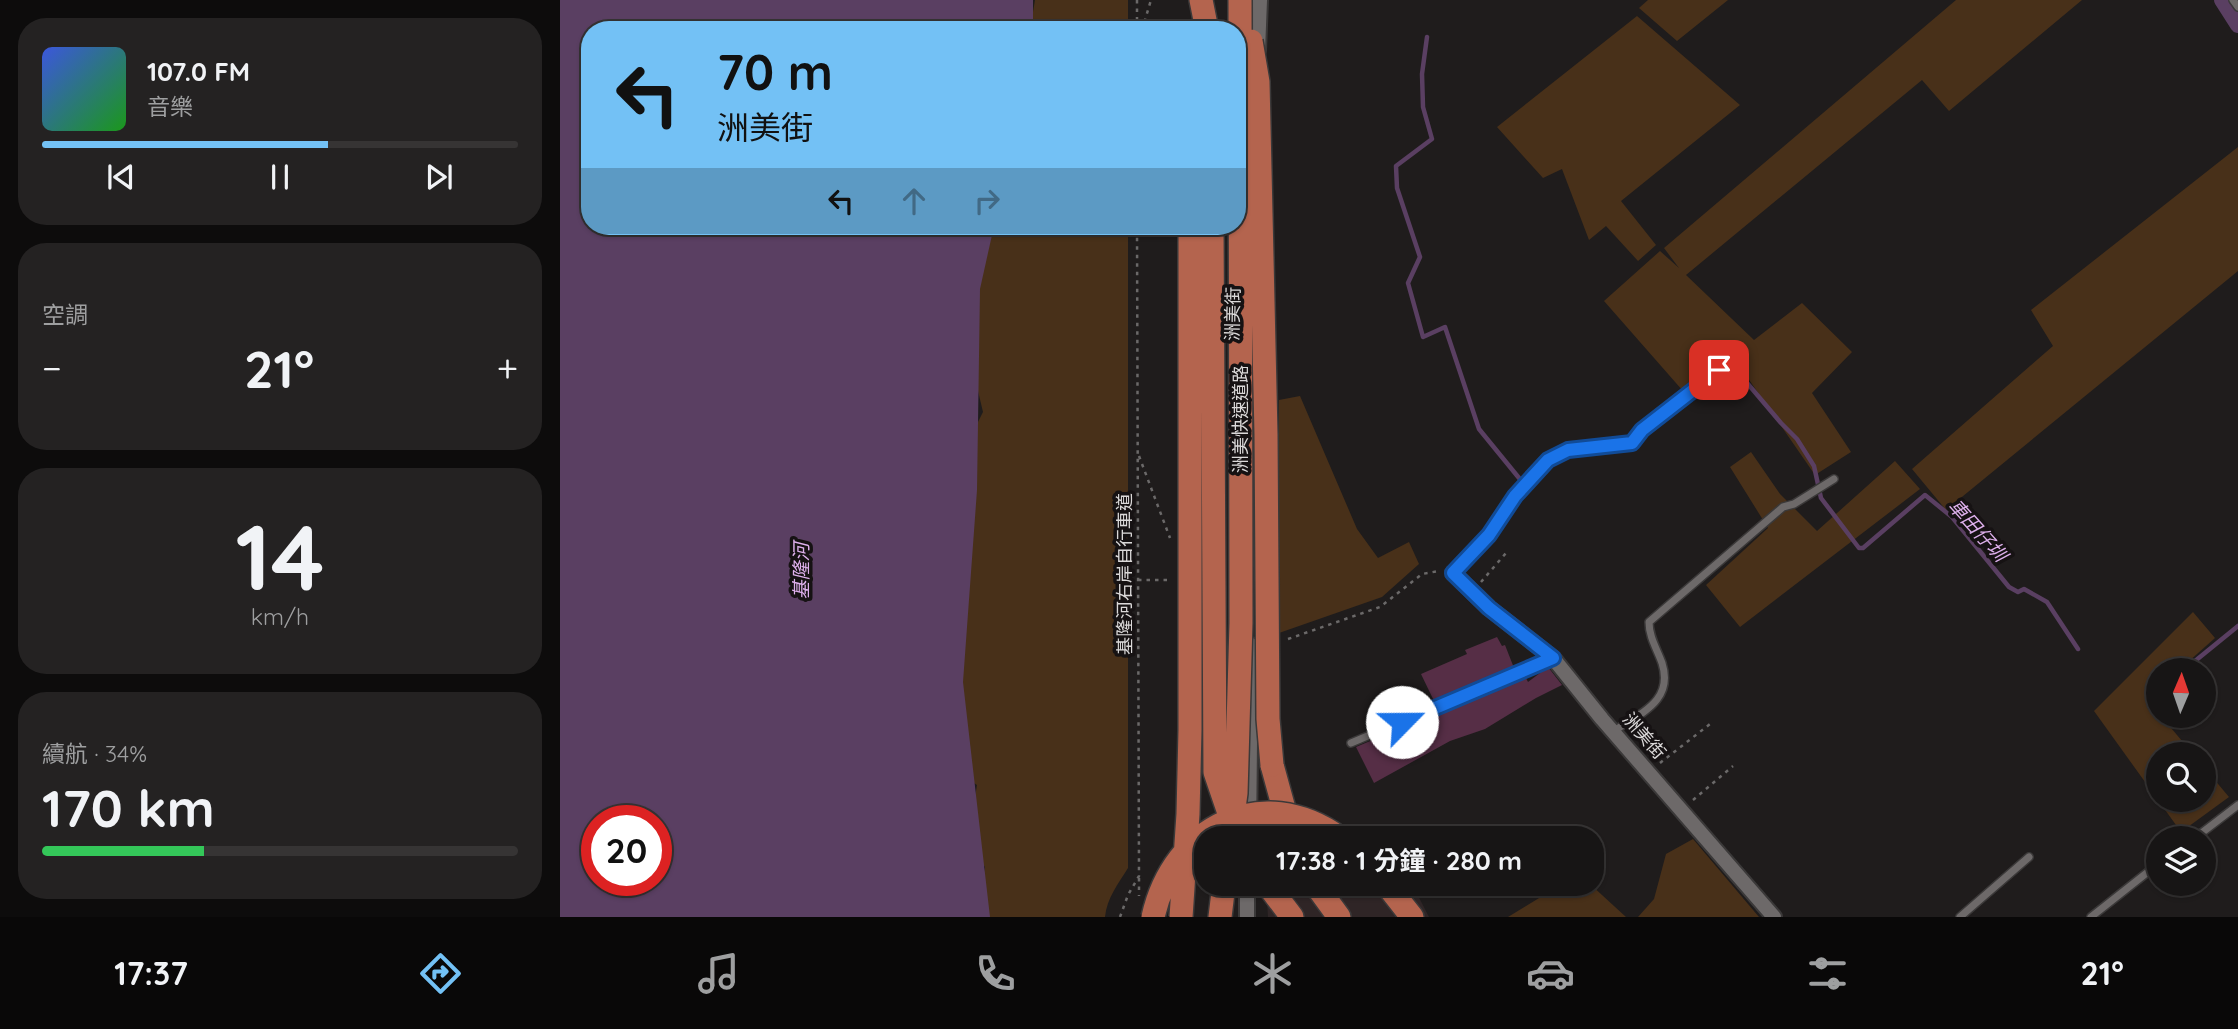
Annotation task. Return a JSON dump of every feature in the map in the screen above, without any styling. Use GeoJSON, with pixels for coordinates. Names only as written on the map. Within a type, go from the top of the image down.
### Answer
{"type":"FeatureCollection","features":[{"type":"Feature","properties":{"kind":"highway"},"geometry":{"type":"LineString","coordinates":[[1191,21],[1192,0]]}},
{"type":"Feature","properties":{"kind":"highway"},"geometry":{"type":"LineString","coordinates":[[1201,0],[1205,21]]}},
{"type":"Feature","properties":{"kind":"highway"},"geometry":{"type":"LineString","coordinates":[[1242,0],[1258,82],[1266,434],[1268,719],[1272,765],[1289,826]]}},
{"type":"Feature","properties":{"kind":"highway","name":"洲美快速道路"},"geometry":{"type":"LineString","coordinates":[[1242,0],[1242,21]]}},
{"type":"Feature","properties":{"kind":"highway"},"geometry":{"type":"LineString","coordinates":[[1181,917],[1190,730],[1190,235]]}},
{"type":"Feature","properties":{"kind":"highway"},"geometry":{"type":"LineString","coordinates":[[1212,235],[1215,772],[1234,826]]}},
{"type":"Feature","properties":{"kind":"highway","name":"洲美快速道路"},"geometry":{"type":"LineString","coordinates":[[1232,826],[1236,793],[1241,624],[1242,235]]}},
{"type":"Feature","properties":{"kind":"highway"},"geometry":{"type":"LineString","coordinates":[[1217,826],[1242,816],[1270,812],[1304,818],[1318,826]]}},
{"type":"Feature","properties":{"kind":"highway"},"geometry":{"type":"LineString","coordinates":[[1153,917],[1173,866],[1194,841]]}},
{"type":"Feature","properties":{"kind":"highway"},"geometry":{"type":"LineString","coordinates":[[1220,917],[1223,896]]}},
{"type":"Feature","properties":{"kind":"highway"},"geometry":{"type":"LineString","coordinates":[[1275,896],[1292,917]]}},
{"type":"Feature","properties":{"kind":"highway"},"geometry":{"type":"LineString","coordinates":[[1324,896],[1339,917]]}},
{"type":"Feature","properties":{"kind":"highway"},"geometry":{"type":"LineString","coordinates":[[1395,896],[1412,917]]}},
{"type":"Feature","properties":{"kind":"street","name":"洲美街"},"geometry":{"type":"LineString","coordinates":[[1249,826],[1251,382],[1260,0]]}},
{"type":"Feature","properties":{"kind":"street","name":"洲美街"},"geometry":{"type":"LineString","coordinates":[[1453,573],[1489,608],[1553,658],[1774,917]]}},
{"type":"Feature","properties":{"kind":"street"},"geometry":{"type":"LineString","coordinates":[[1247,896],[1247,917]]}},
{"type":"Feature","properties":{"kind":"lane"},"geometry":{"type":"LineString","coordinates":[[2233,0],[2238,7]]}},
{"type":"Feature","properties":{"kind":"lane"},"geometry":{"type":"LineString","coordinates":[[1453,573],[1489,535],[1515,496],[1548,460],[1568,450],[1632,443],[1642,430],[1719,370]]}},
{"type":"Feature","properties":{"kind":"lane"},"geometry":{"type":"LineString","coordinates":[[1614,731],[1659,699],[1665,683],[1662,664],[1649,632],[1649,622],[1783,507],[1794,504],[1834,479]]}},
{"type":"Feature","properties":{"kind":"lane"},"geometry":{"type":"LineString","coordinates":[[1351,743],[1553,658]]}},
{"type":"Feature","properties":{"kind":"lane"},"geometry":{"type":"LineString","coordinates":[[2211,826],[2238,805]]}},
{"type":"Feature","properties":{"kind":"lane"},"geometry":{"type":"LineString","coordinates":[[1960,917],[2029,857]]}},
{"type":"Feature","properties":{"kind":"lane"},"geometry":{"type":"LineString","coordinates":[[2091,917],[2146,873]]}},
{"type":"Feature","properties":{"kind":"path"},"geometry":{"type":"LineString","coordinates":[[1137,0],[1137,21]]}},
{"type":"Feature","properties":{"kind":"path"},"geometry":{"type":"LineString","coordinates":[[1145,21],[1152,0]]}},
{"type":"Feature","properties":{"kind":"path","name":"基隆河右岸自行車道"},"geometry":{"type":"LineString","coordinates":[[1120,917],[1139,876],[1137,235]]}},
{"type":"Feature","properties":{"kind":"path"},"geometry":{"type":"LineString","coordinates":[[1138,451],[1171,541]]}},
{"type":"Feature","properties":{"kind":"path"},"geometry":{"type":"LineString","coordinates":[[1472,592],[1506,553]]}},
{"type":"Feature","properties":{"kind":"path"},"geometry":{"type":"LineString","coordinates":[[1288,639],[1380,607],[1422,575],[1438,571],[1453,573]]}},
{"type":"Feature","properties":{"kind":"path"},"geometry":{"type":"LineString","coordinates":[[1138,580],[1173,580]]}},
{"type":"Feature","properties":{"kind":"path"},"geometry":{"type":"LineString","coordinates":[[1649,771],[1710,724]]}},
{"type":"Feature","properties":{"kind":"path"},"geometry":{"type":"LineString","coordinates":[[1682,809],[1733,766]]}},
{"type":"Feature","properties":{"kind":"shaded area"},"geometry":{"type":"Polygon","coordinates":[[[1035,0],[1128,0],[1128,21],[1032,21],[1035,0]]]}},
{"type":"Feature","properties":{"kind":"shaded area"},"geometry":{"type":"Polygon","coordinates":[[[1648,0],[1728,0],[1677,41],[1639,8],[1648,0]]]}},
{"type":"Feature","properties":{"kind":"shaded area"},"geometry":{"type":"Polygon","coordinates":[[[1956,0],[2082,0],[1949,111],[1922,80],[1686,275],[1754,340],[1802,303],[1852,352],[1812,393],[1851,452],[1815,475],[1734,358],[1683,391],[1604,301],[1660,251],[1679,268],[1664,248],[1956,0]]]}},
{"type":"Feature","properties":{"kind":"shaded area"},"geometry":{"type":"Polygon","coordinates":[[[1637,16],[1740,105],[1621,201],[1656,245],[1638,261],[1606,226],[1589,240],[1562,169],[1543,178],[1497,127],[1637,16]]]}},
{"type":"Feature","properties":{"kind":"shaded area"},"geometry":{"type":"Polygon","coordinates":[[[2238,147],[2238,271],[1946,510],[1912,469],[2053,346],[2031,310],[2238,147]]]}},
{"type":"Feature","properties":{"kind":"shaded area"},"geometry":{"type":"Polygon","coordinates":[[[990,235],[1128,235],[1128,868],[1111,897],[1105,917],[967,917],[982,886],[985,867],[975,847],[972,827],[977,785],[958,773],[970,438],[983,412],[978,391],[972,317],[990,235]]]}},
{"type":"Feature","properties":{"kind":"shaded area"},"geometry":{"type":"Polygon","coordinates":[[[1300,396],[1357,529],[1378,558],[1409,542],[1419,564],[1382,597],[1279,633],[1279,400],[1300,396]]]}},
{"type":"Feature","properties":{"kind":"shaded area"},"geometry":{"type":"Polygon","coordinates":[[[1751,452],[1780,494],[1817,531],[1895,461],[1920,489],[1740,627],[1706,585],[1768,528],[1730,467],[1751,452]]]}},
{"type":"Feature","properties":{"kind":"shaded area"},"geometry":{"type":"Polygon","coordinates":[[[2193,612],[2215,638],[2192,658],[2147,658],[2193,612]]]}},
{"type":"Feature","properties":{"kind":"shaded area"},"geometry":{"type":"Polygon","coordinates":[[[2146,659],[2146,728],[2171,728],[2183,742],[2146,742],[2146,783],[2094,711],[2146,659]]]}},
{"type":"Feature","properties":{"kind":"shaded area"},"geometry":{"type":"Polygon","coordinates":[[[2216,782],[2229,797],[2216,806],[2216,782]]]}},
{"type":"Feature","properties":{"kind":"shaded area"},"geometry":{"type":"Polygon","coordinates":[[[2167,812],[2208,812],[2189,826],[2177,826],[2167,812]]]}},
{"type":"Feature","properties":{"kind":"shaded area"},"geometry":{"type":"Polygon","coordinates":[[[1693,839],[1759,917],[1638,917],[1654,899],[1666,854],[1693,839]]]}},
{"type":"Feature","properties":{"kind":"shaded area"},"geometry":{"type":"Polygon","coordinates":[[[1267,896],[1418,896],[1429,917],[1268,917],[1267,896]]]}},
{"type":"Feature","properties":{"kind":"shaded area"},"geometry":{"type":"Polygon","coordinates":[[[1542,896],[1603,896],[1626,917],[1508,917],[1542,896]]]}},
{"type":"Feature","properties":{"kind":"water","name":"基隆河"},"geometry":{"type":"Polygon","coordinates":[[[560,0],[1033,0],[1033,21],[581,21],[581,235],[992,235],[980,289],[977,490],[963,682],[990,917],[560,917],[560,0]]]}},
{"type":"Feature","properties":{"kind":"building"},"geometry":{"type":"Polygon","coordinates":[[[1497,637],[1502,646],[1505,645],[1514,668],[1434,701],[1421,674],[1467,654],[1465,650],[1497,637]]]}},
{"type":"Feature","properties":{"kind":"building"},"geometry":{"type":"Polygon","coordinates":[[[1548,667],[1562,685],[1485,729],[1450,741],[1374,783],[1356,747],[1525,676],[1528,682],[1548,667]]]}},
{"type":"Feature","properties":{"kind":"waterway"},"geometry":{"type":"LineString","coordinates":[[2222,0],[2238,25]]}},
{"type":"Feature","properties":{"kind":"waterway"},"geometry":{"type":"LineString","coordinates":[[1427,37],[1422,74],[1423,107],[1432,139],[1396,166],[1397,188],[1420,257],[1408,283],[1423,337],[1445,327],[1479,429],[1519,478]]}},
{"type":"Feature","properties":{"kind":"waterway","name":"車田仔圳"},"geometry":{"type":"LineString","coordinates":[[1729,368],[1742,377],[1797,439],[1814,466],[1821,498],[1859,548],[1863,548],[1925,495],[1952,517],[2009,587],[2018,592],[2024,589],[2047,602],[2078,649]]}},
{"type":"Feature","properties":{"kind":"waterway"},"geometry":{"type":"LineString","coordinates":[[2199,658],[2238,626]]}},
{"type":"Feature","properties":{"kind":"route"},"geometry":{"type":"LineString","coordinates":[[1402,722],[1553,658],[1489,608],[1453,573],[1489,535],[1515,496],[1548,460],[1568,450],[1632,443],[1642,430],[1719,370]]}}]}
